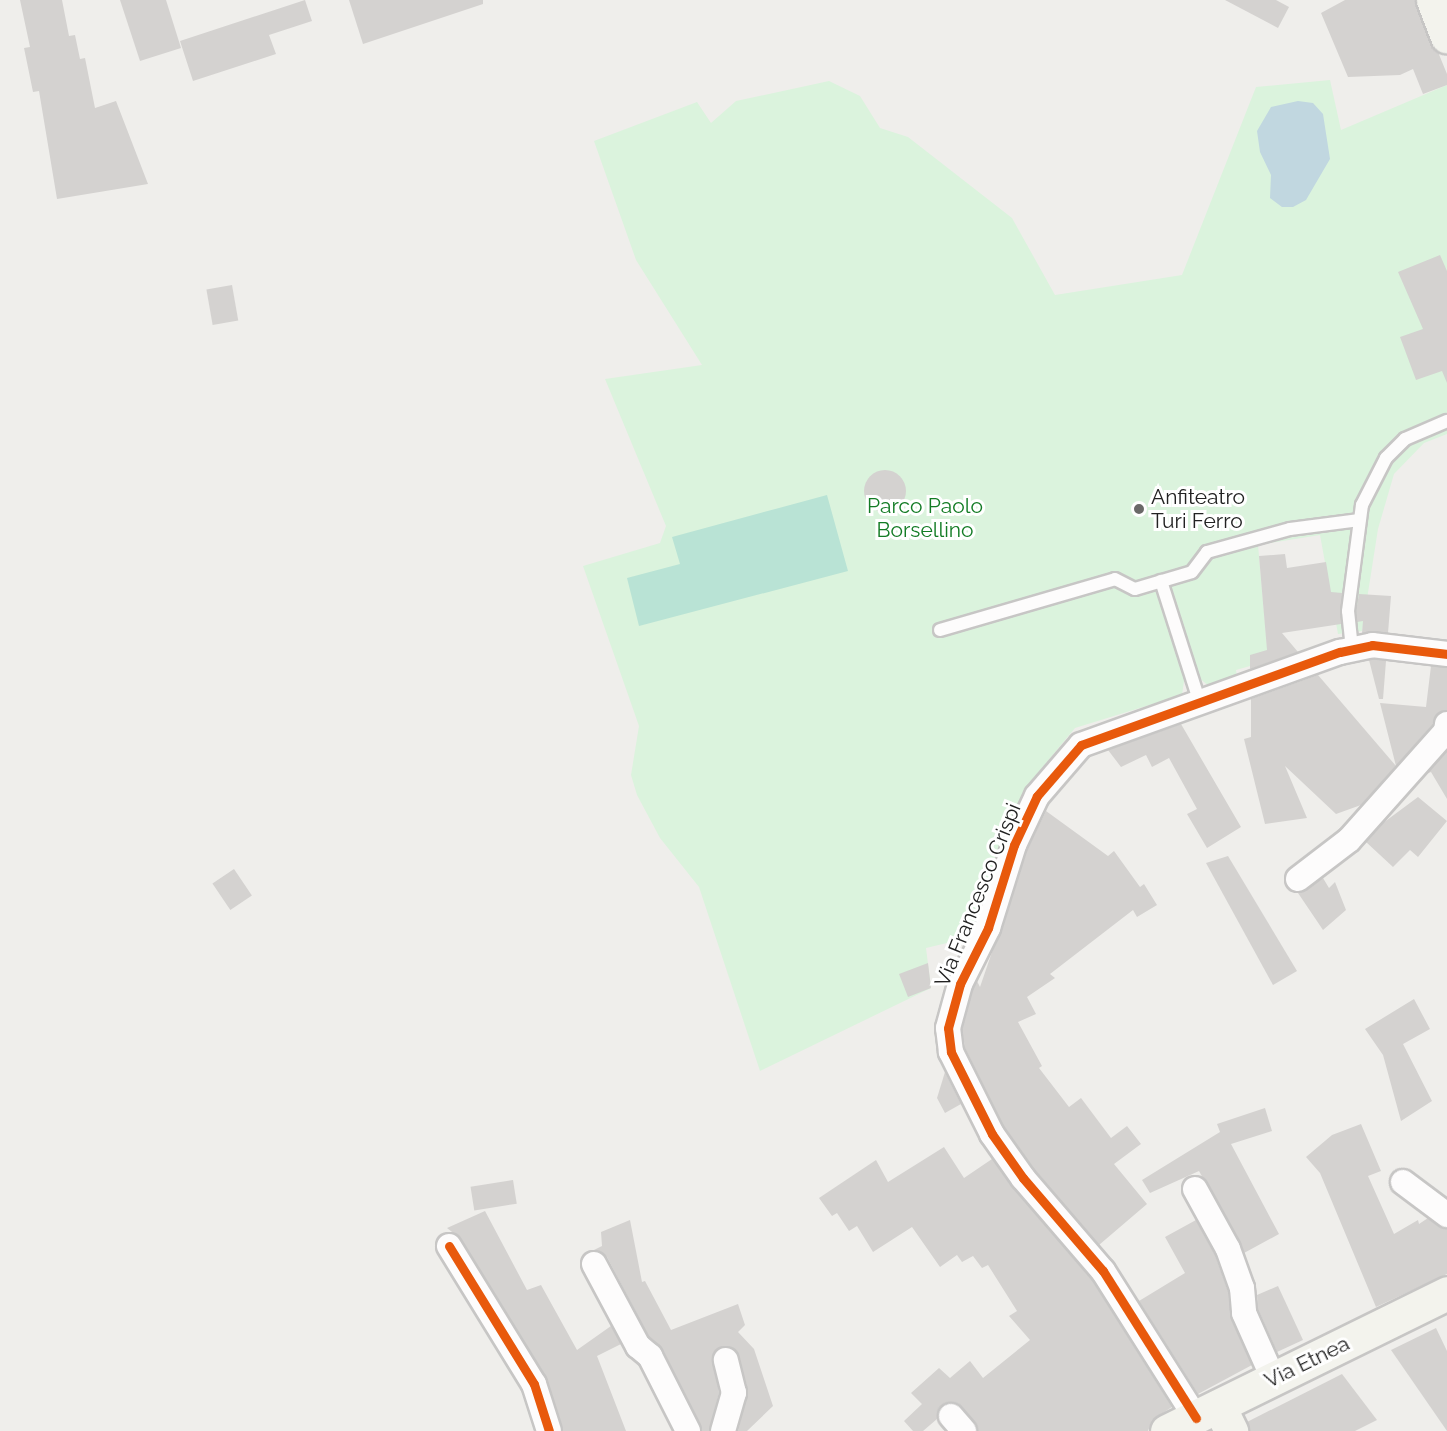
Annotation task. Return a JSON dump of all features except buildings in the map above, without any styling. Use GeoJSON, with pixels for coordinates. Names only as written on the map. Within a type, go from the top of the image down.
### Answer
{"type":"FeatureCollection","features":[{"type":"Feature","properties":{"kind":"main road"},"geometry":{"type":"LineString","coordinates":[[1436,1],[1447,36]]}},
{"type":"Feature","properties":{"kind":"main road","name":"Via Etnea"},"geometry":{"type":"LineString","coordinates":[[1203,1421],[1273,1378],[1447,1293]]}},
{"type":"Feature","properties":{"kind":"street","name":"Via Francesco Crispi"},"geometry":{"type":"LineString","coordinates":[[1203,1421],[1103,1270],[1023,1178],[992,1134],[951,1052],[948,1028],[960,984],[988,928],[1014,846],[1037,796],[1081,745],[1199,700],[1352,649],[1372,645],[1447,654]]}},
{"type":"Feature","properties":{"kind":"street"},"geometry":{"type":"LineString","coordinates":[[1298,879],[1350,840],[1446,731],[1447,724]]}},
{"type":"Feature","properties":{"kind":"street"},"geometry":{"type":"LineString","coordinates":[[1403,1182],[1447,1215]]}},
{"type":"Feature","properties":{"kind":"street"},"geometry":{"type":"LineString","coordinates":[[1195,1189],[1228,1249],[1242,1288],[1244,1313],[1273,1378]]}},
{"type":"Feature","properties":{"kind":"street"},"geometry":{"type":"LineString","coordinates":[[449,1246],[534,1384],[549,1431]]}},
{"type":"Feature","properties":{"kind":"street"},"geometry":{"type":"LineString","coordinates":[[594,1264],[638,1346],[650,1356],[688,1431]]}},
{"type":"Feature","properties":{"kind":"street"},"geometry":{"type":"LineString","coordinates":[[723,1431],[734,1393],[726,1360]]}},
{"type":"Feature","properties":{"kind":"lane"},"geometry":{"type":"LineString","coordinates":[[1352,649],[1348,611],[1359,520],[1369,488],[1386,458],[1405,439],[1447,421]]}},
{"type":"Feature","properties":{"kind":"lane"},"geometry":{"type":"LineString","coordinates":[[940,630],[1114,579],[1136,589],[1192,572],[1208,552],[1290,529],[1359,520]]}},
{"type":"Feature","properties":{"kind":"lane"},"geometry":{"type":"LineString","coordinates":[[1161,581],[1199,700]]}},
{"type":"Feature","properties":{"kind":"green space","name":"Parco Paolo Borsellino"},"geometry":{"type":"Polygon","coordinates":[[[1330,80],[1341,130],[1447,85],[1447,434],[1424,443],[1394,474],[1378,529],[1362,631],[1338,634],[1320,535],[1258,545],[1269,668],[1253,672],[1250,666],[1236,670],[1237,677],[1209,686],[1199,678],[1184,681],[1182,695],[1075,728],[1027,786],[972,937],[926,948],[931,988],[760,1071],[699,887],[660,838],[637,795],[631,775],[639,726],[583,566],[660,543],[666,526],[605,379],[702,365],[636,260],[594,141],[697,102],[711,123],[736,101],[829,81],[860,96],[880,128],[908,137],[1012,218],[1055,295],[1182,275],[1256,87],[1330,80]]]}},
{"type":"Feature","properties":{"kind":"green space"},"geometry":{"type":"Polygon","coordinates":[[[827,495],[848,571],[639,626],[627,578],[680,564],[672,537],[827,495]]]}},
{"type":"Feature","properties":{"kind":"water"},"geometry":{"type":"Polygon","coordinates":[[[1298,101],[1313,103],[1323,114],[1330,159],[1306,200],[1293,207],[1282,207],[1270,198],[1271,175],[1260,152],[1257,131],[1271,107],[1298,101]]]}},
{"type":"Feature","properties":{"kind":"cycle path"},"geometry":{"type":"LineString","coordinates":[[1196,1418],[1103,1271],[1023,1178],[992,1134],[951,1052],[948,1028],[960,984],[988,928],[1014,845],[1037,796],[1081,745],[1340,652],[1372,645],[1447,654]]}},
{"type":"Feature","properties":{"kind":"cycle path"},"geometry":{"type":"LineString","coordinates":[[449,1246],[534,1384],[549,1431]]}},
{"type":"Feature","properties":{"kind":"place","name":"Anfiteatro Turi Ferro"},"geometry":{"type":"Point","coordinates":[1139,509]}}]}
